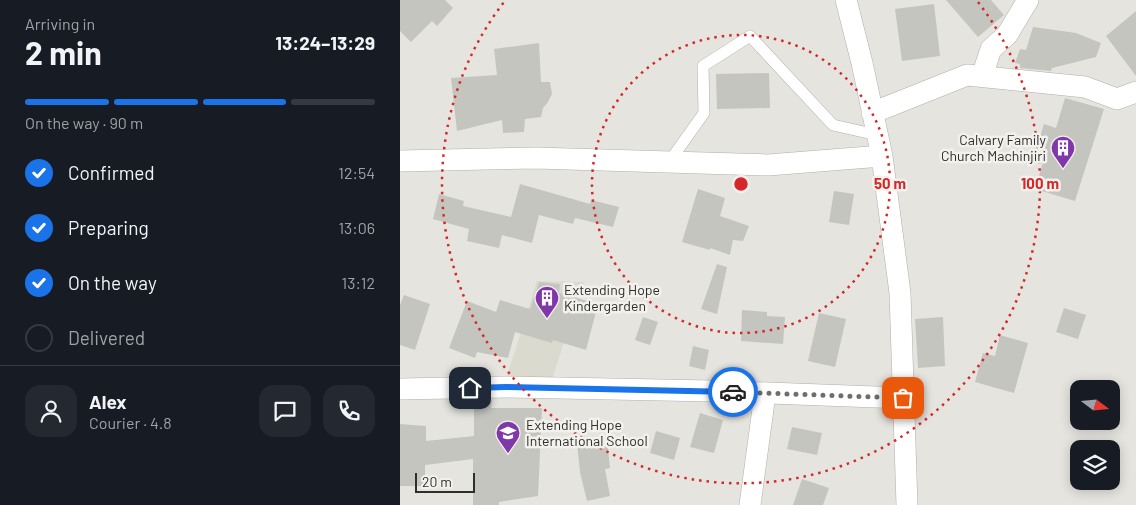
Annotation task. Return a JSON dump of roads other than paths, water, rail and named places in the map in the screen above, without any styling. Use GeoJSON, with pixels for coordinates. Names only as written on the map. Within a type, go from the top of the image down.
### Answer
{"type":"FeatureCollection","features":[{"type":"Feature","properties":{"kind":"street"},"geometry":{"type":"LineString","coordinates":[[846,0],[882,156],[900,293],[906,505]]}},
{"type":"Feature","properties":{"kind":"street"},"geometry":{"type":"LineString","coordinates":[[980,76],[991,49],[1007,35],[1028,0]]}},
{"type":"Feature","properties":{"kind":"street"},"geometry":{"type":"LineString","coordinates":[[872,113],[967,75],[1085,87],[1116,99],[1136,92]]}},
{"type":"Feature","properties":{"kind":"street"},"geometry":{"type":"LineString","coordinates":[[400,161],[536,158],[768,165],[882,156]]}},
{"type":"Feature","properties":{"kind":"street"},"geometry":{"type":"LineString","coordinates":[[400,389],[516,387],[903,398]]}},
{"type":"Feature","properties":{"kind":"street"},"geometry":{"type":"LineString","coordinates":[[750,505],[765,394]]}},
{"type":"Feature","properties":{"kind":"lane"},"geometry":{"type":"LineString","coordinates":[[669,162],[704,113],[703,66],[750,36],[833,125],[877,135]]}},
{"type":"Feature","properties":{"kind":"place","name":"Calvary Family Church Machinjiri"},"geometry":{"type":"Point","coordinates":[1063,169]}},
{"type":"Feature","properties":{"kind":"place","name":"Extending Hope Kindergarden"},"geometry":{"type":"Point","coordinates":[547,319]}},
{"type":"Feature","properties":{"kind":"place","name":"Extending Hope International School"},"geometry":{"type":"Point","coordinates":[508,454]}}]}
